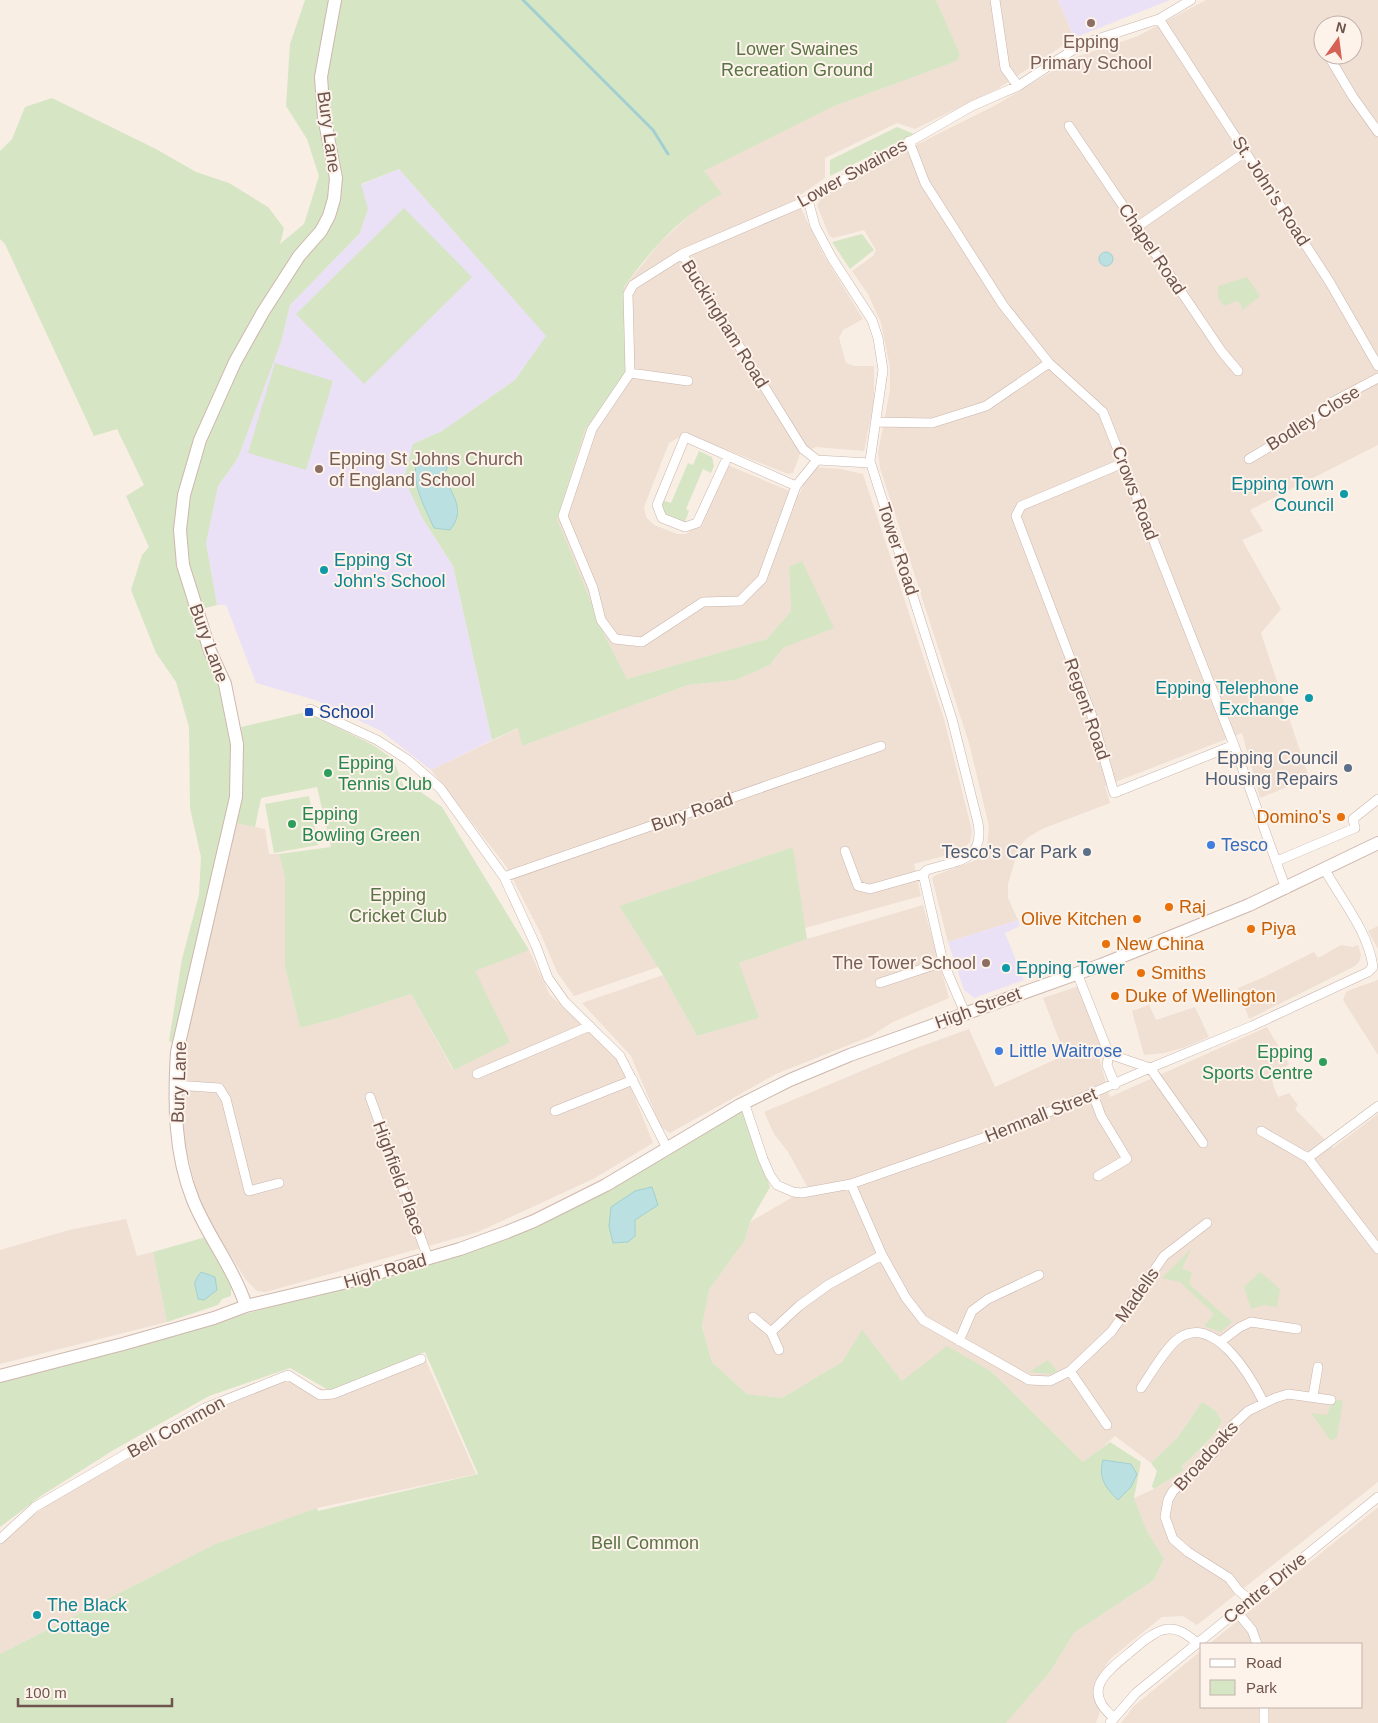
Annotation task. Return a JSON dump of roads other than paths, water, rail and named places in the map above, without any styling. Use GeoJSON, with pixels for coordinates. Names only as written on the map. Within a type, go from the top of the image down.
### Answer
{"type":"FeatureCollection","features":[{"type":"Feature","properties":{"kind":"main road","name":"Bury Lane"},"geometry":{"type":"LineString","coordinates":[[246,1306],[233,1270],[206,1225],[188,1186],[179,1149],[175,1085],[181,1033],[236,797],[236,744],[225,684],[210,652],[183,565],[180,530],[184,495],[200,440],[235,362],[298,256],[321,231],[334,199],[336,178],[324,117],[321,78],[335,0]]}},
{"type":"Feature","properties":{"kind":"main road","name":"High Street"},"geometry":{"type":"LineString","coordinates":[[744,1102],[850,1055],[1077,973],[1286,889],[1378,843]]}},
{"type":"Feature","properties":{"kind":"main road","name":"High Road"},"geometry":{"type":"LineString","coordinates":[[0,1376],[124,1344],[214,1318],[246,1306],[347,1282],[428,1258],[534,1221],[606,1185],[744,1102]]}},
{"type":"Feature","properties":{"kind":"street"},"geometry":{"type":"LineString","coordinates":[[995,0],[1005,68],[1018,86]]}},
{"type":"Feature","properties":{"kind":"street","name":"Lower Swaines"},"geometry":{"type":"LineString","coordinates":[[682,254],[808,200],[972,106],[1018,86],[1082,44],[1159,19],[1191,0]]}},
{"type":"Feature","properties":{"kind":"street","name":"St. John's Road"},"geometry":{"type":"LineString","coordinates":[[1159,19],[1329,281],[1378,366]]}},
{"type":"Feature","properties":{"kind":"street"},"geometry":{"type":"LineString","coordinates":[[1334,65],[1353,97],[1378,132]]}},
{"type":"Feature","properties":{"kind":"street","name":"Chapel Road"},"geometry":{"type":"LineString","coordinates":[[1069,126],[1222,352],[1238,371]]}},
{"type":"Feature","properties":{"kind":"street","name":"Crows Road"},"geometry":{"type":"LineString","coordinates":[[909,141],[925,184],[1003,305],[1049,363],[1103,412],[1234,745],[1259,820],[1277,861],[1286,889]]}},
{"type":"Feature","properties":{"kind":"street"},"geometry":{"type":"LineString","coordinates":[[1137,227],[1244,152]]}},
{"type":"Feature","properties":{"kind":"street","name":"Tower Road"},"geometry":{"type":"LineString","coordinates":[[808,200],[816,226],[832,258],[876,329],[883,370],[870,463],[952,720],[980,836],[976,849],[966,858],[927,870],[923,874],[870,889],[858,886],[845,851]]}},
{"type":"Feature","properties":{"kind":"street","name":"Buckingham Road"},"geometry":{"type":"LineString","coordinates":[[630,373],[628,294],[633,284],[682,254],[803,449],[817,460]]}},
{"type":"Feature","properties":{"kind":"street"},"geometry":{"type":"LineString","coordinates":[[876,422],[932,423],[986,406],[1049,363]]}},
{"type":"Feature","properties":{"kind":"street"},"geometry":{"type":"LineString","coordinates":[[688,381],[630,373],[592,429],[563,516],[593,588],[600,620],[615,639],[642,642],[703,602],[740,601],[762,579],[796,486],[817,460],[870,463]]}},
{"type":"Feature","properties":{"kind":"street","name":"Bodley Close"},"geometry":{"type":"LineString","coordinates":[[1249,459],[1311,422],[1330,404],[1378,378]]}},
{"type":"Feature","properties":{"kind":"street"},"geometry":{"type":"LineString","coordinates":[[728,456],[697,523],[685,527],[662,518],[657,505],[685,437],[796,486]]}},
{"type":"Feature","properties":{"kind":"street","name":"Regent Road"},"geometry":{"type":"LineString","coordinates":[[1123,463],[1021,506],[1016,516],[1091,713],[1114,792],[1234,745]]}},
{"type":"Feature","properties":{"kind":"street"},"geometry":{"type":"LineString","coordinates":[[310,709],[352,727],[408,760],[440,788],[504,877],[536,946],[548,978],[565,1002],[620,1056],[667,1148]]}},
{"type":"Feature","properties":{"kind":"street","name":"Bury Road"},"geometry":{"type":"LineString","coordinates":[[504,877],[881,746]]}},
{"type":"Feature","properties":{"kind":"street"},"geometry":{"type":"LineString","coordinates":[[1277,861],[1355,828],[1353,819],[1378,799]]}},
{"type":"Feature","properties":{"kind":"street"},"geometry":{"type":"LineString","coordinates":[[1325,870],[1356,920],[1376,967]]}},
{"type":"Feature","properties":{"kind":"street"},"geometry":{"type":"LineString","coordinates":[[923,874],[944,962],[965,1013]]}},
{"type":"Feature","properties":{"kind":"street"},"geometry":{"type":"LineString","coordinates":[[880,983],[944,962]]}},
{"type":"Feature","properties":{"kind":"street","name":"Hemnall Street"},"geometry":{"type":"LineString","coordinates":[[744,1102],[763,1159],[770,1176],[777,1185],[793,1192],[802,1193],[851,1184],[1017,1126],[1252,1026],[1376,967]]}},
{"type":"Feature","properties":{"kind":"street"},"geometry":{"type":"LineString","coordinates":[[1077,973],[1109,1054],[1107,1065],[1114,1085]]}},
{"type":"Feature","properties":{"kind":"street"},"geometry":{"type":"LineString","coordinates":[[477,1074],[590,1026]]}},
{"type":"Feature","properties":{"kind":"street"},"geometry":{"type":"LineString","coordinates":[[1109,1054],[1150,1068],[1203,1143]]}},
{"type":"Feature","properties":{"kind":"street"},"geometry":{"type":"LineString","coordinates":[[555,1111],[633,1080]]}},
{"type":"Feature","properties":{"kind":"street"},"geometry":{"type":"LineString","coordinates":[[175,1085],[218,1088],[226,1099],[249,1191],[279,1183]]}},
{"type":"Feature","properties":{"kind":"street"},"geometry":{"type":"LineString","coordinates":[[1093,1094],[1100,1116],[1126,1158],[1098,1176]]}},
{"type":"Feature","properties":{"kind":"street","name":"Highfield Place"},"geometry":{"type":"LineString","coordinates":[[370,1097],[428,1258]]}},
{"type":"Feature","properties":{"kind":"street"},"geometry":{"type":"LineString","coordinates":[[1308,1158],[1378,1106]]}},
{"type":"Feature","properties":{"kind":"street"},"geometry":{"type":"LineString","coordinates":[[1261,1131],[1308,1158],[1378,1249]]}},
{"type":"Feature","properties":{"kind":"street","name":"Madells"},"geometry":{"type":"LineString","coordinates":[[851,1184],[882,1254],[906,1298],[923,1320],[1029,1380],[1050,1381],[1070,1371],[1112,1330],[1164,1256],[1206,1223]]}},
{"type":"Feature","properties":{"kind":"street"},"geometry":{"type":"LineString","coordinates":[[772,1332],[799,1306],[828,1285],[882,1254]]}},
{"type":"Feature","properties":{"kind":"street"},"geometry":{"type":"LineString","coordinates":[[959,1341],[972,1311],[988,1299],[1039,1275]]}},
{"type":"Feature","properties":{"kind":"street"},"geometry":{"type":"LineString","coordinates":[[753,1317],[772,1332],[779,1350]]}},
{"type":"Feature","properties":{"kind":"street"},"geometry":{"type":"LineString","coordinates":[[1220,1342],[1240,1327],[1251,1322],[1297,1329]]}},
{"type":"Feature","properties":{"kind":"street"},"geometry":{"type":"LineString","coordinates":[[1141,1388],[1180,1338],[1203,1333],[1220,1342],[1246,1372],[1264,1403]]}},
{"type":"Feature","properties":{"kind":"street","name":"Bell Common"},"geometry":{"type":"LineString","coordinates":[[0,1539],[35,1507],[205,1408],[288,1375],[320,1394],[333,1394],[421,1359]]}},
{"type":"Feature","properties":{"kind":"street"},"geometry":{"type":"LineString","coordinates":[[1314,1396],[1318,1367]]}},
{"type":"Feature","properties":{"kind":"street"},"geometry":{"type":"LineString","coordinates":[[1070,1371],[1107,1424]]}},
{"type":"Feature","properties":{"kind":"street","name":"Broadoaks"},"geometry":{"type":"LineString","coordinates":[[1250,1600],[1238,1590],[1229,1578],[1178,1544],[1167,1526],[1165,1509],[1173,1492],[1217,1448],[1232,1426],[1248,1411],[1288,1394],[1314,1396],[1331,1400]]}},
{"type":"Feature","properties":{"kind":"street","name":"Centre Drive"},"geometry":{"type":"LineString","coordinates":[[1111,1720],[1136,1693],[1378,1497]]}},
{"type":"Feature","properties":{"kind":"street"},"geometry":{"type":"LineString","coordinates":[[1237,1612],[1252,1630],[1257,1643]]}},
{"type":"Feature","properties":{"kind":"street"},"geometry":{"type":"LineString","coordinates":[[1111,1720],[1098,1696],[1100,1681],[1107,1671],[1140,1644],[1164,1630],[1184,1632],[1197,1644]]}},
{"type":"Feature","properties":{"kind":"street"},"geometry":{"type":"LineString","coordinates":[[1264,1708],[1264,1723]]}},
{"type":"Feature","properties":{"kind":"water"},"geometry":{"type":"Polygon","coordinates":[[[1103,252],[1109,252],[1113,259],[1109,266],[1103,266],[1099,262],[1099,256],[1103,252]]]}},
{"type":"Feature","properties":{"kind":"water"},"geometry":{"type":"Polygon","coordinates":[[[425,455],[432,463],[442,457],[442,467],[448,466],[444,475],[458,510],[455,523],[450,530],[434,528],[419,494],[415,476],[416,467],[418,458],[425,455]]]}},
{"type":"Feature","properties":{"kind":"water"},"geometry":{"type":"Polygon","coordinates":[[[652,1187],[658,1205],[635,1220],[635,1236],[628,1242],[613,1243],[609,1226],[611,1207],[635,1191],[652,1187]]]}},
{"type":"Feature","properties":{"kind":"water"},"geometry":{"type":"Polygon","coordinates":[[[201,1272],[215,1277],[217,1290],[204,1300],[198,1299],[195,1285],[201,1272]]]}},
{"type":"Feature","properties":{"kind":"water"},"geometry":{"type":"Polygon","coordinates":[[[1103,1460],[1131,1464],[1137,1474],[1131,1487],[1118,1500],[1109,1491],[1102,1477],[1103,1460]]]}},
{"type":"Feature","properties":{"kind":"waterway"},"geometry":{"type":"LineString","coordinates":[[523,0],[653,130],[668,154]]}},
{"type":"Feature","properties":{"kind":"place","name":"Epping Primary School"},"geometry":{"type":"Point","coordinates":[1091,23]}},
{"type":"Feature","properties":{"kind":"place","name":"Epping St Johns Church of England School"},"geometry":{"type":"Point","coordinates":[319,469]}},
{"type":"Feature","properties":{"kind":"place","name":"Epping Town Council"},"geometry":{"type":"Point","coordinates":[1344,494]}},
{"type":"Feature","properties":{"kind":"place","name":"Epping St John's School"},"geometry":{"type":"Point","coordinates":[324,570]}},
{"type":"Feature","properties":{"kind":"place","name":"Epping Telephone Exchange"},"geometry":{"type":"Point","coordinates":[1309,698]}},
{"type":"Feature","properties":{"kind":"place","name":"School"},"geometry":{"type":"Point","coordinates":[309,712]}},
{"type":"Feature","properties":{"kind":"place","name":"Epping Council Housing Repairs"},"geometry":{"type":"Point","coordinates":[1348,768]}},
{"type":"Feature","properties":{"kind":"place","name":"Epping Tennis Club"},"geometry":{"type":"Point","coordinates":[328,773]}},
{"type":"Feature","properties":{"kind":"place","name":"Domino's"},"geometry":{"type":"Point","coordinates":[1341,817]}},
{"type":"Feature","properties":{"kind":"place","name":"Epping Bowling Green"},"geometry":{"type":"Point","coordinates":[292,824]}},
{"type":"Feature","properties":{"kind":"place","name":"Tesco"},"geometry":{"type":"Point","coordinates":[1211,845]}},
{"type":"Feature","properties":{"kind":"place","name":"Tesco's Car Park"},"geometry":{"type":"Point","coordinates":[1087,852]}},
{"type":"Feature","properties":{"kind":"place","name":"Raj"},"geometry":{"type":"Point","coordinates":[1169,907]}},
{"type":"Feature","properties":{"kind":"place","name":"Olive Kitchen"},"geometry":{"type":"Point","coordinates":[1137,919]}},
{"type":"Feature","properties":{"kind":"place","name":"Piya"},"geometry":{"type":"Point","coordinates":[1251,929]}},
{"type":"Feature","properties":{"kind":"place","name":"New China"},"geometry":{"type":"Point","coordinates":[1106,944]}},
{"type":"Feature","properties":{"kind":"place","name":"The Tower School"},"geometry":{"type":"Point","coordinates":[986,963]}},
{"type":"Feature","properties":{"kind":"place","name":"Epping Tower"},"geometry":{"type":"Point","coordinates":[1006,968]}},
{"type":"Feature","properties":{"kind":"place","name":"Smiths"},"geometry":{"type":"Point","coordinates":[1141,973]}},
{"type":"Feature","properties":{"kind":"place","name":"Duke of Wellington"},"geometry":{"type":"Point","coordinates":[1115,996]}},
{"type":"Feature","properties":{"kind":"place","name":"Little Waitrose"},"geometry":{"type":"Point","coordinates":[999,1051]}},
{"type":"Feature","properties":{"kind":"place","name":"Epping Sports Centre"},"geometry":{"type":"Point","coordinates":[1323,1062]}},
{"type":"Feature","properties":{"kind":"place","name":"The Black Cottage"},"geometry":{"type":"Point","coordinates":[37,1615]}},
{"type":"Feature","properties":{"kind":"park label","name":"Lower Swaines Recreation Ground"},"geometry":{"type":"Point","coordinates":[797,59]}},
{"type":"Feature","properties":{"kind":"park label","name":"Epping Cricket Club"},"geometry":{"type":"Point","coordinates":[398,905]}}]}
